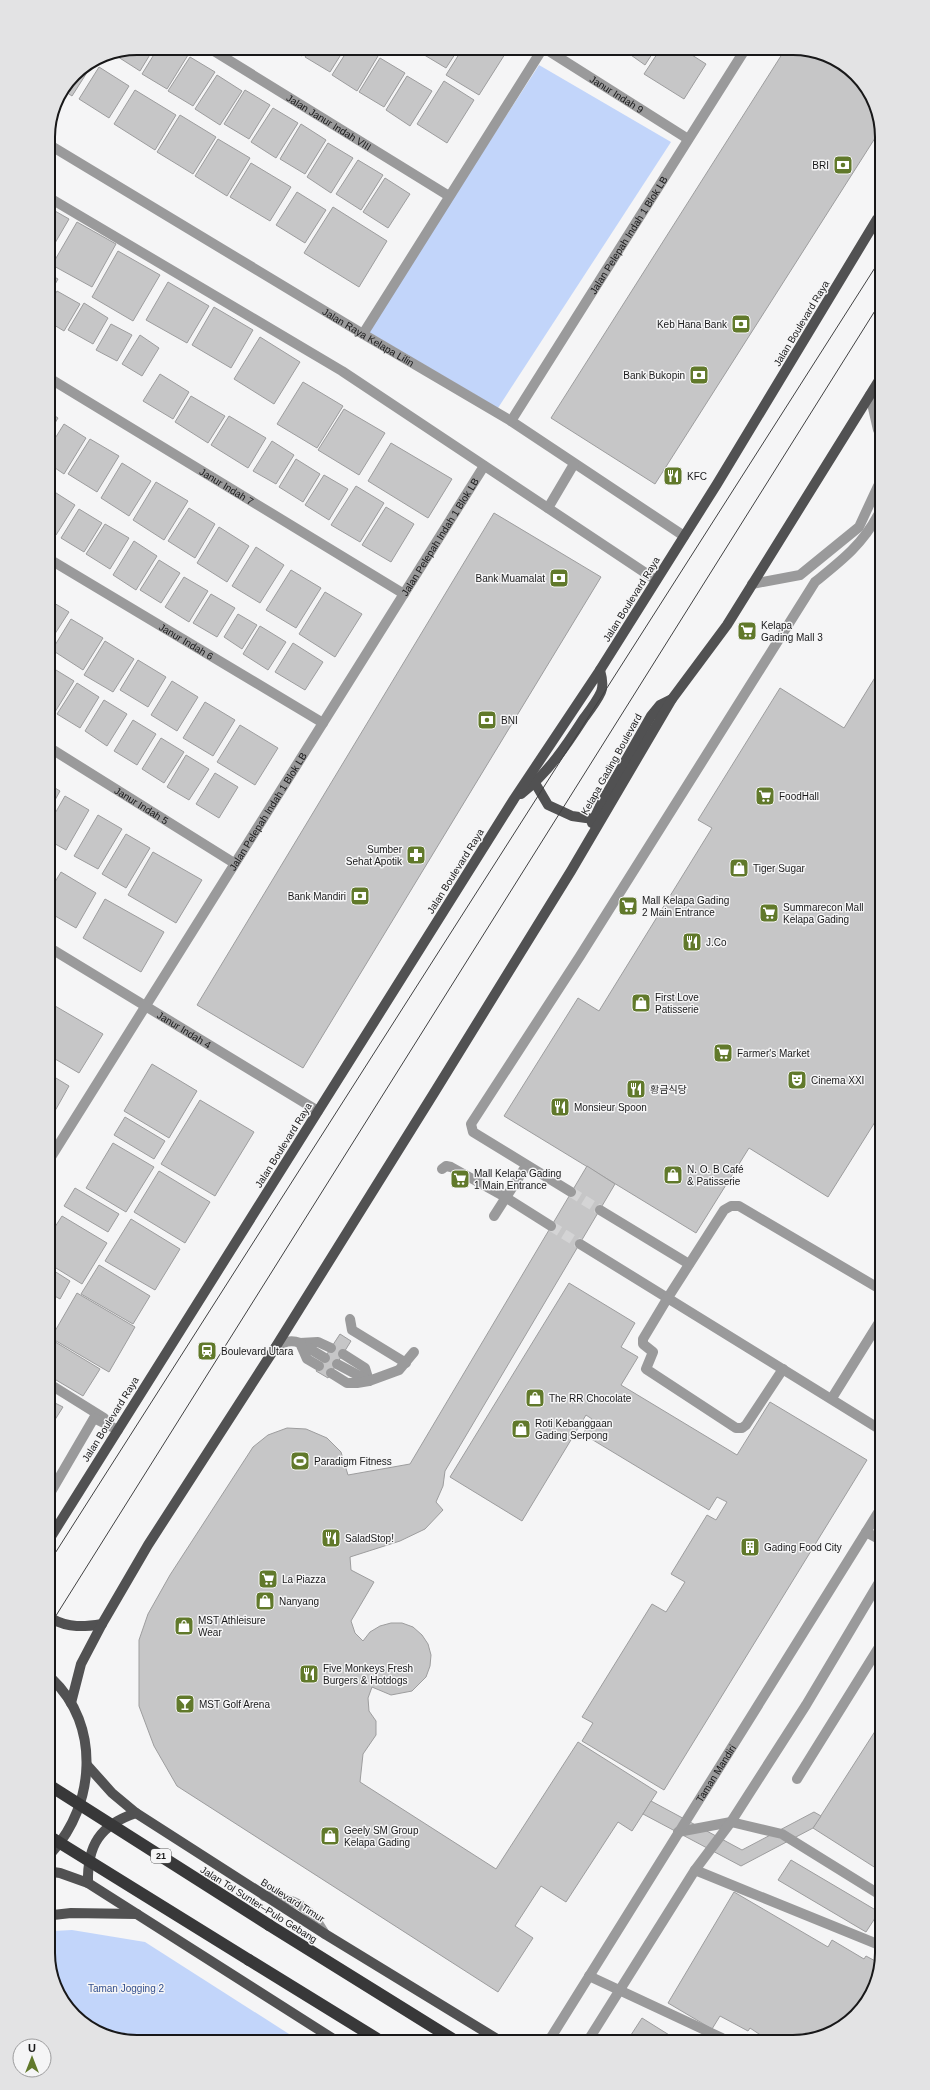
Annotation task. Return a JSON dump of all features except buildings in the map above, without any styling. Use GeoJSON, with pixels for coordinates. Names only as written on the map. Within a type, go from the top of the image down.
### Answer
{"type":"FeatureCollection","features":[{"type":"Feature","properties":{"kind":"highway","name":"Jalan Tol Sunter–Pulo Gebang"},"geometry":{"type":"LineString","coordinates":[[55,1789],[446,2035]]}},
{"type":"Feature","properties":{"kind":"highway"},"geometry":{"type":"LineString","coordinates":[[55,1840],[371,2035]]}},
{"type":"Feature","properties":{"kind":"main road","name":"Jalan Boulevard Raya"},"geometry":{"type":"LineString","coordinates":[[55,1529],[514,799],[600,670],[875,224]]}},
{"type":"Feature","properties":{"kind":"main road"},"geometry":{"type":"LineString","coordinates":[[71,1704],[81,1664],[102,1624],[148,1545],[275,1348],[451,1066],[672,699],[727,625],[875,387]]}},
{"type":"Feature","properties":{"kind":"main road"},"geometry":{"type":"LineString","coordinates":[[514,799],[535,783],[565,748],[601,692],[602,683],[600,670]]}},
{"type":"Feature","properties":{"kind":"main road","name":"Kelapa Gading Boulevard"},"geometry":{"type":"LineString","coordinates":[[583,848],[593,819],[651,716],[660,705],[672,699]]}},
{"type":"Feature","properties":{"kind":"main road"},"geometry":{"type":"LineString","coordinates":[[535,783],[548,805],[572,816],[593,819]]}},
{"type":"Feature","properties":{"kind":"main road"},"geometry":{"type":"LineString","coordinates":[[55,1621],[61,1624],[82,1628],[102,1624]]}},
{"type":"Feature","properties":{"kind":"main road"},"geometry":{"type":"LineString","coordinates":[[55,1683],[71,1704],[81,1726],[87,1765],[82,1800],[73,1824],[55,1848]]}},
{"type":"Feature","properties":{"kind":"main road","name":"Boulevard Timur"},"geometry":{"type":"LineString","coordinates":[[87,1765],[112,1793],[136,1813],[264,1896],[490,2035]]}},
{"type":"Feature","properties":{"kind":"main road"},"geometry":{"type":"LineString","coordinates":[[88,1883],[88,1861],[96,1840],[110,1824],[136,1813]]}},
{"type":"Feature","properties":{"kind":"main road"},"geometry":{"type":"LineString","coordinates":[[55,1872],[88,1883],[327,2035]]}},
{"type":"Feature","properties":{"kind":"main road"},"geometry":{"type":"LineString","coordinates":[[55,1915],[71,1913],[137,1914]]}},
{"type":"Feature","properties":{"kind":"street","name":"Jalan Janur Indah VIII"},"geometry":{"type":"LineString","coordinates":[[220,55],[449,196]]}},
{"type":"Feature","properties":{"kind":"street"},"geometry":{"type":"LineString","coordinates":[[363,334],[540,55]]}},
{"type":"Feature","properties":{"kind":"street","name":"Janur Indah 9"},"geometry":{"type":"LineString","coordinates":[[555,55],[688,139]]}},
{"type":"Feature","properties":{"kind":"street","name":"Jalan Pelepah Indah 1 Blok LB"},"geometry":{"type":"LineString","coordinates":[[511,421],[742,55]]}},
{"type":"Feature","properties":{"kind":"street","name":"Jalan Raya Kelapa Lilin"},"geometry":{"type":"LineString","coordinates":[[55,148],[363,334],[511,421],[684,536]]}},
{"type":"Feature","properties":{"kind":"street"},"geometry":{"type":"LineString","coordinates":[[55,201],[342,371],[656,580]]}},
{"type":"Feature","properties":{"kind":"street","name":"Janur Indah 7"},"geometry":{"type":"LineString","coordinates":[[55,382],[404,594]]}},
{"type":"Feature","properties":{"kind":"street"},"geometry":{"type":"LineString","coordinates":[[870,395],[875,417]]}},
{"type":"Feature","properties":{"kind":"street"},"geometry":{"type":"LineString","coordinates":[[548,508],[574,464]]}},
{"type":"Feature","properties":{"kind":"street","name":"Jalan Pelepah Indah 1 Blok LB"},"geometry":{"type":"LineString","coordinates":[[55,1146],[484,466]]}},
{"type":"Feature","properties":{"kind":"street"},"geometry":{"type":"LineString","coordinates":[[752,584],[800,575],[859,527],[875,492]]}},
{"type":"Feature","properties":{"kind":"street"},"geometry":{"type":"LineString","coordinates":[[571,1192],[526,1166],[473,1132],[471,1124],[584,949],[815,582],[847,557],[869,531],[875,520]]}},
{"type":"Feature","properties":{"kind":"street","name":"Janur Indah 6"},"geometry":{"type":"LineString","coordinates":[[55,562],[323,723]]}},
{"type":"Feature","properties":{"kind":"street"},"geometry":{"type":"LineString","coordinates":[[800,575],[815,582]]}},
{"type":"Feature","properties":{"kind":"street","name":"Janur Indah 5"},"geometry":{"type":"LineString","coordinates":[[55,751],[234,863]]}},
{"type":"Feature","properties":{"kind":"street","name":"Janur Indah 4"},"geometry":{"type":"LineString","coordinates":[[55,951],[318,1111]]}},
{"type":"Feature","properties":{"kind":"street"},"geometry":{"type":"LineString","coordinates":[[442,1169],[446,1166],[451,1167],[505,1197],[551,1226]]}},
{"type":"Feature","properties":{"kind":"street"},"geometry":{"type":"LineString","coordinates":[[494,1216],[526,1166]]}},
{"type":"Feature","properties":{"kind":"street"},"geometry":{"type":"LineString","coordinates":[[783,1369],[746,1425],[742,1428],[736,1428],[646,1369],[653,1352],[642,1342],[667,1299],[724,1210],[731,1206],[739,1206],[875,1286]]}},
{"type":"Feature","properties":{"kind":"street"},"geometry":{"type":"LineString","coordinates":[[600,1210],[689,1264]]}},
{"type":"Feature","properties":{"kind":"street"},"geometry":{"type":"LineString","coordinates":[[580,1244],[875,1426]]}},
{"type":"Feature","properties":{"kind":"street"},"geometry":{"type":"LineString","coordinates":[[350,1319],[352,1330],[406,1363]]}},
{"type":"Feature","properties":{"kind":"street"},"geometry":{"type":"LineString","coordinates":[[832,1398],[875,1329]]}},
{"type":"Feature","properties":{"kind":"street"},"geometry":{"type":"LineString","coordinates":[[275,1348],[282,1342],[290,1340],[300,1343],[318,1342],[331,1348]]}},
{"type":"Feature","properties":{"kind":"street"},"geometry":{"type":"LineString","coordinates":[[300,1343],[322,1362]]}},
{"type":"Feature","properties":{"kind":"street"},"geometry":{"type":"LineString","coordinates":[[331,1373],[347,1383],[369,1381],[399,1370],[414,1352]]}},
{"type":"Feature","properties":{"kind":"street"},"geometry":{"type":"LineString","coordinates":[[343,1354],[365,1368],[369,1381]]}},
{"type":"Feature","properties":{"kind":"street"},"geometry":{"type":"LineString","coordinates":[[337,1364],[369,1381]]}},
{"type":"Feature","properties":{"kind":"street"},"geometry":{"type":"LineString","coordinates":[[55,1388],[119,1429]]}},
{"type":"Feature","properties":{"kind":"street"},"geometry":{"type":"LineString","coordinates":[[55,1485],[94,1418],[119,1429]]}},
{"type":"Feature","properties":{"kind":"street","name":"Taman Mandiri"},"geometry":{"type":"LineString","coordinates":[[552,2035],[875,1518]]}},
{"type":"Feature","properties":{"kind":"street"},"geometry":{"type":"LineString","coordinates":[[866,1532],[875,1537]]}},
{"type":"Feature","properties":{"kind":"street"},"geometry":{"type":"LineString","coordinates":[[591,2035],[695,1870],[731,1822],[806,1705],[875,1589]]}},
{"type":"Feature","properties":{"kind":"street"},"geometry":{"type":"LineString","coordinates":[[797,1779],[875,1654]]}},
{"type":"Feature","properties":{"kind":"street"},"geometry":{"type":"LineString","coordinates":[[678,1832],[731,1822],[782,1834],[875,1892]]}},
{"type":"Feature","properties":{"kind":"street"},"geometry":{"type":"LineString","coordinates":[[695,1870],[875,1943]]}},
{"type":"Feature","properties":{"kind":"street"},"geometry":{"type":"LineString","coordinates":[[589,1976],[620,1989],[716,2035]]}},
{"type":"Feature","properties":{"kind":"green space"},"geometry":{"type":"Polygon","coordinates":[[[539,65],[671,142],[498,408],[367,331],[539,65]]]}},
{"type":"Feature","properties":{"kind":"green space","name":"Taman Jogging 2"},"geometry":{"type":"Polygon","coordinates":[[[72,1930],[145,1942],[291,2035],[132,2035],[106,2029],[87,2018],[79,2011],[63,1989],[59,1979],[55,1958],[55,1931],[72,1930]]]}},
{"type":"Feature","properties":{"kind":"tunnel"},"geometry":{"type":"LineString","coordinates":[[571,1192],[600,1210]]}},
{"type":"Feature","properties":{"kind":"tunnel"},"geometry":{"type":"LineString","coordinates":[[551,1226],[580,1244]]}},
{"type":"Feature","properties":{"kind":"tram line"},"geometry":{"type":"LineString","coordinates":[[55,1553],[875,268]]}},
{"type":"Feature","properties":{"kind":"tram line"},"geometry":{"type":"LineString","coordinates":[[55,1617],[875,311]]}},
{"type":"Feature","properties":{"kind":"place","name":"BRI"},"geometry":{"type":"Point","coordinates":[843,165]}},
{"type":"Feature","properties":{"kind":"place","name":"Keb Hana Bank"},"geometry":{"type":"Point","coordinates":[741,324]}},
{"type":"Feature","properties":{"kind":"place","name":"Bank Bukopin"},"geometry":{"type":"Point","coordinates":[699,375]}},
{"type":"Feature","properties":{"kind":"place","name":"KFC"},"geometry":{"type":"Point","coordinates":[673,476]}},
{"type":"Feature","properties":{"kind":"place","name":"Bank Muamalat"},"geometry":{"type":"Point","coordinates":[559,578]}},
{"type":"Feature","properties":{"kind":"place","name":"Kelapa Gading Mall 3"},"geometry":{"type":"Point","coordinates":[747,631]}},
{"type":"Feature","properties":{"kind":"place","name":"BNI"},"geometry":{"type":"Point","coordinates":[487,720]}},
{"type":"Feature","properties":{"kind":"place","name":"FoodHall"},"geometry":{"type":"Point","coordinates":[765,796]}},
{"type":"Feature","properties":{"kind":"place","name":"Sumber Sehat Apotik"},"geometry":{"type":"Point","coordinates":[416,855]}},
{"type":"Feature","properties":{"kind":"place","name":"Tiger Sugar"},"geometry":{"type":"Point","coordinates":[739,868]}},
{"type":"Feature","properties":{"kind":"place","name":"Bank Mandiri"},"geometry":{"type":"Point","coordinates":[360,896]}},
{"type":"Feature","properties":{"kind":"place","name":"Mall Kelapa Gading 2 Main Entrance"},"geometry":{"type":"Point","coordinates":[628,906]}},
{"type":"Feature","properties":{"kind":"place","name":"Summarecon Mall Kelapa Gading"},"geometry":{"type":"Point","coordinates":[769,913]}},
{"type":"Feature","properties":{"kind":"place","name":"J.Co"},"geometry":{"type":"Point","coordinates":[692,942]}},
{"type":"Feature","properties":{"kind":"place","name":"First Love Patisserie"},"geometry":{"type":"Point","coordinates":[641,1003]}},
{"type":"Feature","properties":{"kind":"place","name":"Farmer's Market"},"geometry":{"type":"Point","coordinates":[723,1053]}},
{"type":"Feature","properties":{"kind":"place","name":"Cinema XXI"},"geometry":{"type":"Point","coordinates":[797,1080]}},
{"type":"Feature","properties":{"kind":"place","name":"황금식당"},"geometry":{"type":"Point","coordinates":[636,1089]}},
{"type":"Feature","properties":{"kind":"place","name":"Monsieur Spoon"},"geometry":{"type":"Point","coordinates":[560,1107]}},
{"type":"Feature","properties":{"kind":"place","name":"N. O. B Café & Patisserie"},"geometry":{"type":"Point","coordinates":[673,1175]}},
{"type":"Feature","properties":{"kind":"place","name":"Mall Kelapa Gading 1 Main Entrance"},"geometry":{"type":"Point","coordinates":[460,1179]}},
{"type":"Feature","properties":{"kind":"place","name":"Boulevard Utara"},"geometry":{"type":"Point","coordinates":[207,1351]}},
{"type":"Feature","properties":{"kind":"place","name":"The RR Chocolate"},"geometry":{"type":"Point","coordinates":[535,1398]}},
{"type":"Feature","properties":{"kind":"place","name":"Roti Kebanggaan Gading Serpong"},"geometry":{"type":"Point","coordinates":[521,1429]}},
{"type":"Feature","properties":{"kind":"place","name":"Paradigm Fitness"},"geometry":{"type":"Point","coordinates":[300,1461]}},
{"type":"Feature","properties":{"kind":"place","name":"SaladStop!"},"geometry":{"type":"Point","coordinates":[331,1538]}},
{"type":"Feature","properties":{"kind":"place","name":"Gading Food City"},"geometry":{"type":"Point","coordinates":[750,1547]}},
{"type":"Feature","properties":{"kind":"place","name":"La Piazza"},"geometry":{"type":"Point","coordinates":[268,1579]}},
{"type":"Feature","properties":{"kind":"place","name":"Nanyang"},"geometry":{"type":"Point","coordinates":[265,1601]}},
{"type":"Feature","properties":{"kind":"place","name":"MST Athleisure Wear"},"geometry":{"type":"Point","coordinates":[184,1626]}},
{"type":"Feature","properties":{"kind":"place","name":"Five Monkeys Fresh Burgers & Hotdogs"},"geometry":{"type":"Point","coordinates":[309,1674]}},
{"type":"Feature","properties":{"kind":"place","name":"MST Golf Arena"},"geometry":{"type":"Point","coordinates":[185,1704]}},
{"type":"Feature","properties":{"kind":"place","name":"Geely SM Group Kelapa Gading"},"geometry":{"type":"Point","coordinates":[330,1836]}}]}
